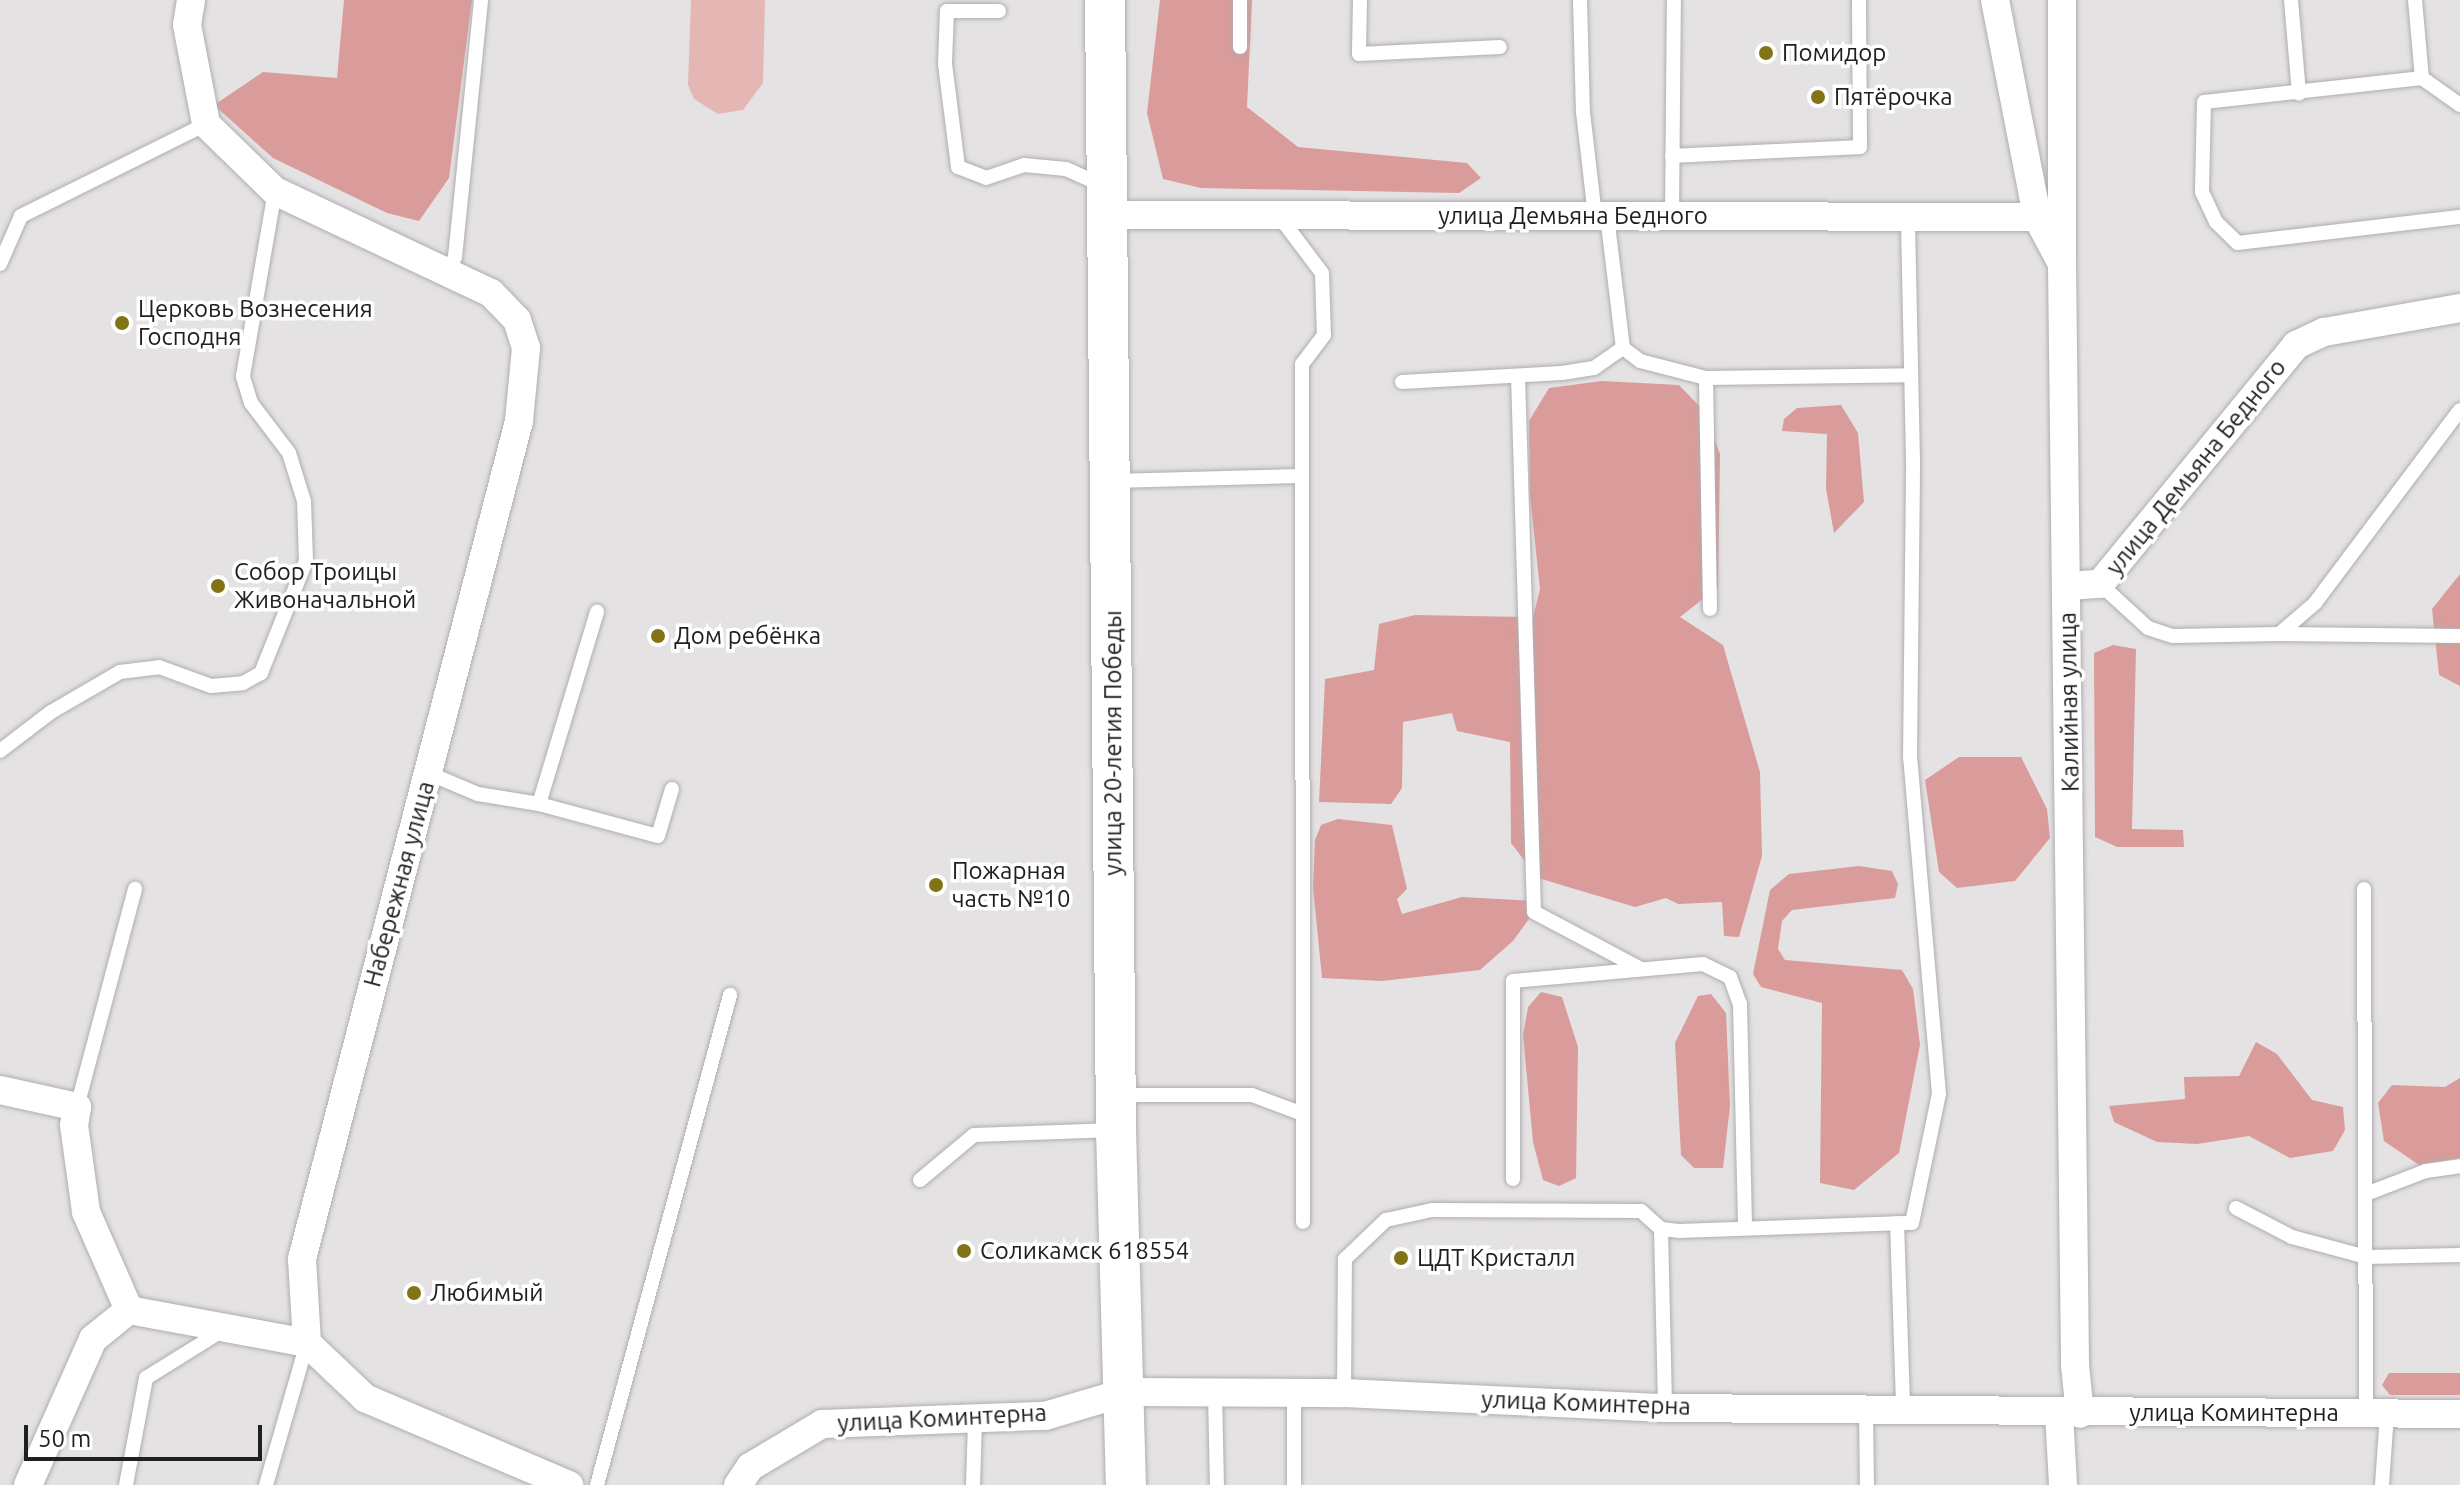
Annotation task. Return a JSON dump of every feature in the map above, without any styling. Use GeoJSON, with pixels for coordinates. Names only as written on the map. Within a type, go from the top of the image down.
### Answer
{"type":"FeatureCollection","features":[{"type":"Feature","properties":{"kind":"main road","name":"улица 20-летия Победы"},"geometry":{"type":"LineString","coordinates":[[1105,0],[1116,1112],[1126,1392],[1126,1485]]}},
{"type":"Feature","properties":{"kind":"street"},"geometry":{"type":"LineString","coordinates":[[191,0],[187,25],[206,124],[275,191],[447,271]]}},
{"type":"Feature","properties":{"kind":"street","name":"Калийная улица"},"geometry":{"type":"LineString","coordinates":[[1995,0],[2037,217],[2062,264],[2075,1365],[2063,1485]]}},
{"type":"Feature","properties":{"kind":"street"},"geometry":{"type":"LineString","coordinates":[[2062,0],[2062,264]]}},
{"type":"Feature","properties":{"kind":"street","name":"улица Демьяна Бедного"},"geometry":{"type":"LineString","coordinates":[[1108,201],[1279,215],[2037,217]]}},
{"type":"Feature","properties":{"kind":"street","name":"Набережная улица"},"geometry":{"type":"LineString","coordinates":[[307,1343],[302,1259],[525,388],[526,348],[517,320],[491,293],[447,271]]}},
{"type":"Feature","properties":{"kind":"street","name":"улица Демьяна Бедного"},"geometry":{"type":"LineString","coordinates":[[2068,586],[2100,584],[2296,345],[2324,332],[2460,308]]}},
{"type":"Feature","properties":{"kind":"street"},"geometry":{"type":"LineString","coordinates":[[0,1090],[77,1107],[74,1125],[86,1212],[129,1310]]}},
{"type":"Feature","properties":{"kind":"street"},"geometry":{"type":"LineString","coordinates":[[28,1485],[93,1339],[129,1310],[307,1343],[335,1375],[365,1398],[569,1485]]}},
{"type":"Feature","properties":{"kind":"street","name":"улица Коминтерна"},"geometry":{"type":"LineString","coordinates":[[738,1485],[750,1467],[822,1424],[975,1421],[1045,1416],[1126,1392],[1344,1393],[1665,1408],[1903,1407],[2069,1413],[2460,1414]]}},
{"type":"Feature","properties":{"kind":"lane"},"geometry":{"type":"LineString","coordinates":[[447,271],[455,257],[481,0]]}},
{"type":"Feature","properties":{"kind":"lane"},"geometry":{"type":"LineString","coordinates":[[1240,0],[1240,47]]}},
{"type":"Feature","properties":{"kind":"lane"},"geometry":{"type":"LineString","coordinates":[[1360,0],[1359,54],[1500,47]]}},
{"type":"Feature","properties":{"kind":"lane"},"geometry":{"type":"LineString","coordinates":[[1580,0],[1583,112],[1623,348],[1640,361],[1706,378],[1911,375]]}},
{"type":"Feature","properties":{"kind":"lane"},"geometry":{"type":"LineString","coordinates":[[1672,216],[1674,0]]}},
{"type":"Feature","properties":{"kind":"lane"},"geometry":{"type":"LineString","coordinates":[[1672,156],[1860,147],[1859,0]]}},
{"type":"Feature","properties":{"kind":"lane"},"geometry":{"type":"LineString","coordinates":[[2291,0],[2299,94]]}},
{"type":"Feature","properties":{"kind":"lane"},"geometry":{"type":"LineString","coordinates":[[2415,0],[2422,78]]}},
{"type":"Feature","properties":{"kind":"lane"},"geometry":{"type":"LineString","coordinates":[[999,11],[947,11],[945,64],[958,167],[986,178],[1024,165],[1066,169],[1108,201]]}},
{"type":"Feature","properties":{"kind":"lane"},"geometry":{"type":"LineString","coordinates":[[2460,105],[2422,78],[2299,94],[2204,102],[2202,192],[2216,222],[2238,243],[2460,217]]}},
{"type":"Feature","properties":{"kind":"lane"},"geometry":{"type":"LineString","coordinates":[[0,264],[21,216],[206,124]]}},
{"type":"Feature","properties":{"kind":"lane"},"geometry":{"type":"LineString","coordinates":[[0,751],[51,712],[120,672],[159,667],[211,686],[243,683],[261,673],[306,561],[304,501],[289,453],[251,403],[243,376],[275,191]]}},
{"type":"Feature","properties":{"kind":"lane"},"geometry":{"type":"LineString","coordinates":[[1279,215],[1322,273],[1324,335],[1302,364],[1303,1222]]}},
{"type":"Feature","properties":{"kind":"lane"},"geometry":{"type":"LineString","coordinates":[[1344,1393],[1345,1259],[1386,1220],[1432,1210],[1641,1211],[1661,1229],[1912,1223],[1939,1094],[1910,758],[1911,375],[1908,217]]}},
{"type":"Feature","properties":{"kind":"lane"},"geometry":{"type":"LineString","coordinates":[[1402,382],[1518,376],[1594,368],[1623,348]]}},
{"type":"Feature","properties":{"kind":"lane"},"geometry":{"type":"LineString","coordinates":[[1518,376],[1534,912],[1641,969]]}},
{"type":"Feature","properties":{"kind":"lane"},"geometry":{"type":"LineString","coordinates":[[1706,378],[1710,609]]}},
{"type":"Feature","properties":{"kind":"lane"},"geometry":{"type":"LineString","coordinates":[[2279,634],[2315,603],[2460,410]]}},
{"type":"Feature","properties":{"kind":"lane"},"geometry":{"type":"LineString","coordinates":[[1111,481],[1302,476]]}},
{"type":"Feature","properties":{"kind":"lane"},"geometry":{"type":"LineString","coordinates":[[2100,584],[2148,628],[2173,636],[2460,636]]}},
{"type":"Feature","properties":{"kind":"lane"},"geometry":{"type":"LineString","coordinates":[[539,804],[597,612]]}},
{"type":"Feature","properties":{"kind":"lane"},"geometry":{"type":"LineString","coordinates":[[428,773],[478,794],[539,804],[658,836],[672,789]]}},
{"type":"Feature","properties":{"kind":"lane"},"geometry":{"type":"LineString","coordinates":[[77,1107],[135,889]]}},
{"type":"Feature","properties":{"kind":"lane"},"geometry":{"type":"LineString","coordinates":[[2364,889],[2366,1257],[2382,1485]]}},
{"type":"Feature","properties":{"kind":"lane"},"geometry":{"type":"LineString","coordinates":[[1513,1179],[1513,981],[1703,964],[1730,977],[1740,1004],[1745,1225]]}},
{"type":"Feature","properties":{"kind":"lane"},"geometry":{"type":"LineString","coordinates":[[597,1485],[730,995]]}},
{"type":"Feature","properties":{"kind":"lane"},"geometry":{"type":"LineString","coordinates":[[920,1180],[974,1135],[1116,1112],[1252,1095],[1303,1114]]}},
{"type":"Feature","properties":{"kind":"lane"},"geometry":{"type":"LineString","coordinates":[[2366,1194],[2426,1171],[2460,1166]]}},
{"type":"Feature","properties":{"kind":"lane"},"geometry":{"type":"LineString","coordinates":[[2236,1208],[2292,1237],[2366,1257],[2460,1255]]}},
{"type":"Feature","properties":{"kind":"lane"},"geometry":{"type":"LineString","coordinates":[[1897,1223],[1903,1407]]}},
{"type":"Feature","properties":{"kind":"lane"},"geometry":{"type":"LineString","coordinates":[[1661,1229],[1665,1408]]}},
{"type":"Feature","properties":{"kind":"lane"},"geometry":{"type":"LineString","coordinates":[[126,1485],[146,1378],[226,1328]]}},
{"type":"Feature","properties":{"kind":"lane","name":"Набережная улица"},"geometry":{"type":"LineString","coordinates":[[266,1485],[307,1343]]}},
{"type":"Feature","properties":{"kind":"lane"},"geometry":{"type":"LineString","coordinates":[[1215,1392],[1217,1485]]}},
{"type":"Feature","properties":{"kind":"lane"},"geometry":{"type":"LineString","coordinates":[[1294,1393],[1294,1485]]}},
{"type":"Feature","properties":{"kind":"lane"},"geometry":{"type":"LineString","coordinates":[[1866,1408],[1867,1485]]}},
{"type":"Feature","properties":{"kind":"lane"},"geometry":{"type":"LineString","coordinates":[[973,1485],[975,1421]]}},
{"type":"Feature","properties":{"kind":"shaded area"},"geometry":{"type":"Polygon","coordinates":[[[344,0],[472,0],[449,178],[419,221],[387,213],[273,158],[214,105],[263,72],[337,78],[344,0]]]}},
{"type":"Feature","properties":{"kind":"shaded area"},"geometry":{"type":"Polygon","coordinates":[[[691,0],[765,0],[763,83],[743,110],[718,114],[694,99],[688,85],[691,0]]]}},
{"type":"Feature","properties":{"kind":"shaded area"},"geometry":{"type":"Polygon","coordinates":[[[1160,0],[1252,0],[1247,107],[1298,147],[1467,163],[1481,178],[1459,193],[1201,188],[1163,179],[1147,113],[1160,0]]]}},
{"type":"Feature","properties":{"kind":"shaded area"},"geometry":{"type":"Polygon","coordinates":[[[1602,381],[1679,385],[1704,411],[1720,454],[1718,587],[1680,617],[1723,645],[1760,772],[1762,856],[1739,937],[1724,936],[1722,902],[1678,904],[1666,898],[1635,907],[1538,878],[1511,843],[1510,742],[1457,731],[1452,713],[1403,722],[1402,788],[1391,804],[1319,802],[1325,679],[1374,670],[1379,624],[1415,615],[1533,617],[1540,589],[1530,496],[1529,421],[1549,388],[1602,381]]]}},
{"type":"Feature","properties":{"kind":"shaded area"},"geometry":{"type":"Polygon","coordinates":[[[1841,405],[1858,433],[1864,502],[1834,533],[1826,489],[1827,434],[1782,431],[1784,419],[1797,408],[1841,405]]]}},
{"type":"Feature","properties":{"kind":"shaded area"},"geometry":{"type":"Polygon","coordinates":[[[2460,574],[2460,686],[2439,675],[2432,609],[2460,574]]]}},
{"type":"Feature","properties":{"kind":"shaded area"},"geometry":{"type":"Polygon","coordinates":[[[2113,645],[2136,649],[2132,829],[2183,830],[2184,847],[2117,847],[2095,837],[2094,653],[2113,645]]]}},
{"type":"Feature","properties":{"kind":"shaded area"},"geometry":{"type":"Polygon","coordinates":[[[1959,757],[2021,757],[2047,809],[2050,838],[2015,881],[1957,888],[1939,872],[1925,780],[1959,757]]]}},
{"type":"Feature","properties":{"kind":"shaded area"},"geometry":{"type":"Polygon","coordinates":[[[1338,819],[1392,825],[1407,889],[1397,899],[1402,914],[1462,897],[1533,901],[1534,912],[1513,941],[1480,970],[1382,981],[1322,978],[1313,888],[1315,840],[1321,825],[1338,819]]]}},
{"type":"Feature","properties":{"kind":"shaded area"},"geometry":{"type":"Polygon","coordinates":[[[1859,866],[1892,871],[1898,884],[1895,898],[1792,910],[1782,921],[1778,949],[1785,960],[1902,970],[1913,989],[1920,1045],[1899,1153],[1854,1190],[1820,1183],[1822,1003],[1761,987],[1753,974],[1770,890],[1789,874],[1859,866]]]}},
{"type":"Feature","properties":{"kind":"shaded area"},"geometry":{"type":"Polygon","coordinates":[[[1541,992],[1562,997],[1578,1047],[1576,1178],[1559,1186],[1543,1180],[1533,1142],[1523,1035],[1528,1007],[1541,992]]]}},
{"type":"Feature","properties":{"kind":"shaded area"},"geometry":{"type":"Polygon","coordinates":[[[1711,994],[1726,1013],[1730,1106],[1723,1168],[1694,1168],[1681,1155],[1675,1043],[1698,996],[1711,994]]]}},
{"type":"Feature","properties":{"kind":"shaded area"},"geometry":{"type":"Polygon","coordinates":[[[2256,1042],[2277,1054],[2312,1100],[2343,1107],[2345,1130],[2333,1151],[2290,1158],[2249,1136],[2197,1144],[2157,1142],[2114,1122],[2109,1106],[2185,1099],[2184,1077],[2239,1076],[2256,1042]]]}},
{"type":"Feature","properties":{"kind":"shaded area"},"geometry":{"type":"Polygon","coordinates":[[[2460,1078],[2460,1158],[2419,1165],[2384,1141],[2378,1103],[2392,1085],[2445,1087],[2460,1078]]]}},
{"type":"Feature","properties":{"kind":"shaded area"},"geometry":{"type":"Polygon","coordinates":[[[2389,1373],[2460,1373],[2460,1395],[2390,1395],[2382,1385],[2389,1373]]]}},
{"type":"Feature","properties":{"kind":"place","name":"Помидор"},"geometry":{"type":"Point","coordinates":[1766,53]}},
{"type":"Feature","properties":{"kind":"place","name":"Пятёрочка"},"geometry":{"type":"Point","coordinates":[1818,97]}},
{"type":"Feature","properties":{"kind":"place","name":"Церковь Вознесения Господня"},"geometry":{"type":"Point","coordinates":[122,323]}},
{"type":"Feature","properties":{"kind":"place","name":"Собор Троицы Живоначальной"},"geometry":{"type":"Point","coordinates":[218,586]}},
{"type":"Feature","properties":{"kind":"place","name":"Дом ребёнка"},"geometry":{"type":"Point","coordinates":[658,636]}},
{"type":"Feature","properties":{"kind":"place","name":"Пожарная часть №10"},"geometry":{"type":"Point","coordinates":[936,885]}},
{"type":"Feature","properties":{"kind":"place","name":"Соликамск 618554"},"geometry":{"type":"Point","coordinates":[964,1251]}},
{"type":"Feature","properties":{"kind":"place","name":"ЦДТ Кристалл"},"geometry":{"type":"Point","coordinates":[1401,1258]}},
{"type":"Feature","properties":{"kind":"place","name":"Любимый"},"geometry":{"type":"Point","coordinates":[414,1293]}}]}
